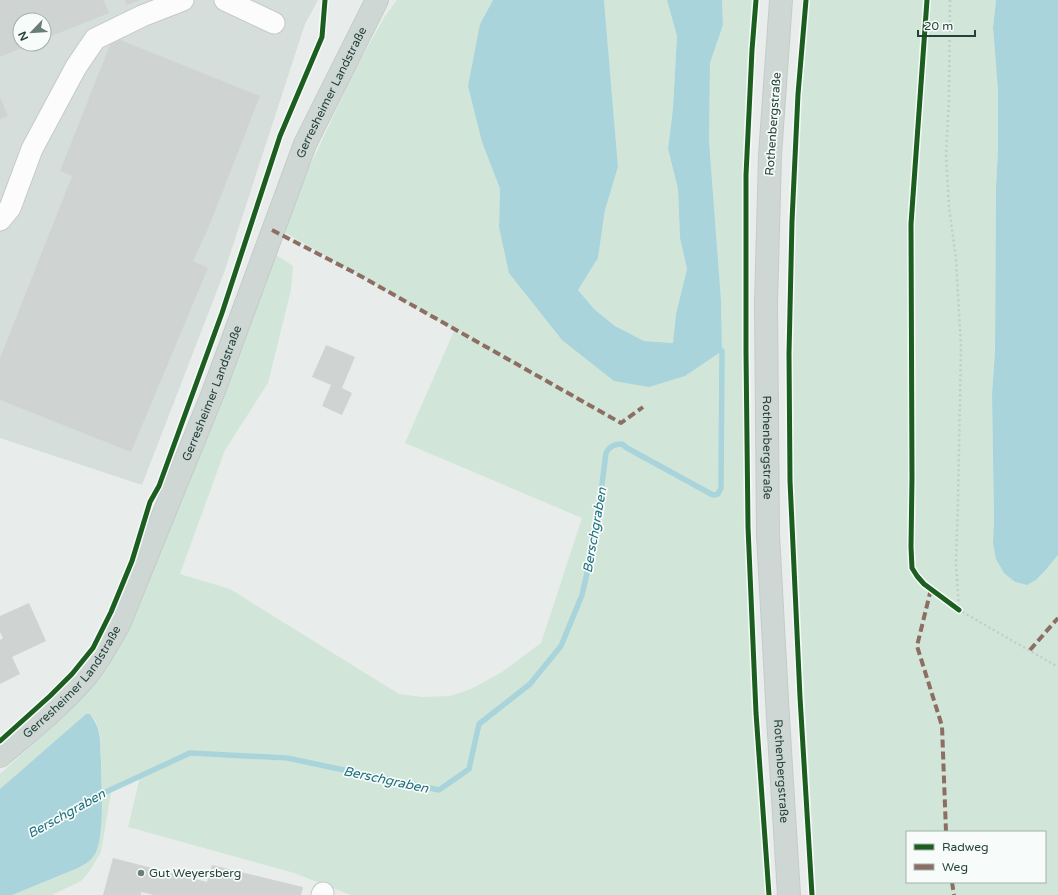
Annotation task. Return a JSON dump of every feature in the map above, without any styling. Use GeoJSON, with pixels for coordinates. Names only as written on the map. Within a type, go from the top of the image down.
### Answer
{"type":"FeatureCollection","features":[{"type":"Feature","properties":{"kind":"main road","name":"Rothenbergstraße"},"geometry":{"type":"LineString","coordinates":[[781,0],[770,155],[766,304],[768,511],[778,718],[789,895]]}},
{"type":"Feature","properties":{"kind":"main road","name":"Gerresheimer Landstraße"},"geometry":{"type":"LineString","coordinates":[[0,756],[72,692],[93,667],[119,624],[213,394],[305,144],[374,1]]}},
{"type":"Feature","properties":{"kind":"lane"},"geometry":{"type":"LineString","coordinates":[[0,220],[10,208],[32,149],[76,67],[95,39],[142,16],[182,0]]}},
{"type":"Feature","properties":{"kind":"lane"},"geometry":{"type":"LineString","coordinates":[[225,0],[274,23]]}},
{"type":"Feature","properties":{"kind":"path"},"geometry":{"type":"LineString","coordinates":[[950,0],[949,101],[946,154],[949,207],[956,259],[961,347],[956,563],[958,610]]}},
{"type":"Feature","properties":{"kind":"path"},"geometry":{"type":"LineString","coordinates":[[953,605],[958,610],[1058,667]]}},
{"type":"Feature","properties":{"kind":"shaded area"},"geometry":{"type":"Polygon","coordinates":[[[0,0],[318,0],[305,24],[225,270],[142,485],[0,438],[0,0]]]}},
{"type":"Feature","properties":{"kind":"green space"},"geometry":{"type":"Polygon","coordinates":[[[397,0],[493,0],[480,24],[482,142],[500,189],[499,227],[562,340],[722,351],[721,300],[709,140],[710,63],[723,25],[722,0],[754,0],[749,89],[744,266],[745,444],[755,711],[768,895],[351,895],[294,873],[128,827],[140,777],[190,754],[289,761],[438,790],[287,756],[190,751],[112,787],[101,852],[89,872],[81,881],[52,895],[12,895],[85,865],[101,830],[102,793],[100,734],[96,722],[90,714],[86,714],[0,789],[0,774],[62,718],[89,687],[232,367],[276,255],[293,266],[291,290],[268,383],[225,450],[180,574],[230,589],[399,694],[423,697],[450,696],[471,689],[502,672],[541,643],[582,518],[405,443],[454,331],[498,355],[284,232],[302,183],[355,70],[385,16],[397,0]]]}},
{"type":"Feature","properties":{"kind":"green space"},"geometry":{"type":"Polygon","coordinates":[[[604,0],[667,0],[677,36],[673,108],[668,149],[678,189],[680,238],[687,269],[676,314],[673,343],[644,341],[615,326],[594,309],[578,290],[598,258],[605,210],[618,167],[604,0]]]}},
{"type":"Feature","properties":{"kind":"green space"},"geometry":{"type":"Polygon","coordinates":[[[808,0],[996,0],[993,27],[998,91],[998,149],[996,187],[995,351],[992,394],[993,543],[1014,582],[1021,584],[1032,582],[1041,576],[1058,555],[1058,895],[816,895],[792,482],[793,298],[800,96],[808,0]]]}},
{"type":"Feature","properties":{"kind":"water"},"geometry":{"type":"Polygon","coordinates":[[[493,0],[604,0],[618,167],[605,210],[598,258],[578,290],[594,309],[615,326],[644,341],[673,343],[676,314],[687,269],[680,238],[678,189],[668,149],[673,108],[677,36],[667,0],[722,0],[723,25],[710,63],[709,140],[721,300],[722,351],[685,376],[649,387],[614,381],[562,340],[509,273],[499,227],[500,189],[482,142],[468,86],[480,24],[493,0]]]}},
{"type":"Feature","properties":{"kind":"water"},"geometry":{"type":"Polygon","coordinates":[[[996,0],[1058,0],[1058,555],[1036,580],[1027,585],[1015,582],[1004,573],[996,559],[993,543],[992,394],[995,351],[998,91],[993,27],[996,0]]]}},
{"type":"Feature","properties":{"kind":"water"},"geometry":{"type":"Polygon","coordinates":[[[86,714],[90,714],[96,723],[100,740],[102,820],[99,843],[96,852],[88,862],[78,868],[12,895],[0,895],[0,789],[86,714]]]}},
{"type":"Feature","properties":{"kind":"building"},"geometry":{"type":"Polygon","coordinates":[[[0,0],[104,0],[109,13],[52,36],[52,12],[12,12],[12,52],[0,57],[0,0]]]}},
{"type":"Feature","properties":{"kind":"building"},"geometry":{"type":"Polygon","coordinates":[[[125,0],[140,0],[127,5],[125,0]]]}},
{"type":"Feature","properties":{"kind":"building"},"geometry":{"type":"Polygon","coordinates":[[[113,37],[260,96],[208,229],[193,261],[208,268],[131,452],[0,400],[0,358],[72,176],[60,171],[113,37]]]}},
{"type":"Feature","properties":{"kind":"building"},"geometry":{"type":"Polygon","coordinates":[[[0,97],[8,116],[0,119],[0,97]]]}},
{"type":"Feature","properties":{"kind":"building"},"geometry":{"type":"Polygon","coordinates":[[[326,345],[355,357],[342,388],[352,393],[342,415],[322,406],[331,385],[312,377],[326,345]]]}},
{"type":"Feature","properties":{"kind":"building"},"geometry":{"type":"Polygon","coordinates":[[[29,603],[46,641],[12,657],[20,674],[0,684],[0,640],[3,638],[0,632],[0,616],[29,603]]]}},
{"type":"Feature","properties":{"kind":"building","name":"Gut Weyersberg"},"geometry":{"type":"Polygon","coordinates":[[[113,858],[207,882],[212,865],[303,887],[301,895],[154,895],[141,892],[141,895],[103,895],[113,858]]]}},
{"type":"Feature","properties":{"kind":"waterway","name":"Berschgraben"},"geometry":{"type":"LineString","coordinates":[[97,796],[190,753],[287,758],[439,790],[469,769],[479,724],[530,684],[561,646],[582,595],[595,539],[606,453],[609,449],[614,445],[622,444],[713,495],[718,494],[721,488],[722,351]]}},
{"type":"Feature","properties":{"kind":"marked path"},"geometry":{"type":"LineString","coordinates":[[272,230],[357,274],[621,423],[643,407]]}},
{"type":"Feature","properties":{"kind":"marked path"},"geometry":{"type":"LineString","coordinates":[[931,589],[917,646],[942,726],[946,831]]}},
{"type":"Feature","properties":{"kind":"marked path"},"geometry":{"type":"LineString","coordinates":[[1030,650],[1058,618]]}},
{"type":"Feature","properties":{"kind":"marked path"},"geometry":{"type":"LineString","coordinates":[[952,883],[954,895]]}},
{"type":"Feature","properties":{"kind":"cycle path"},"geometry":{"type":"LineString","coordinates":[[0,741],[72,674],[93,648],[111,612],[132,561],[150,502],[159,486],[222,313],[280,136],[322,37],[325,0]]}},
{"type":"Feature","properties":{"kind":"cycle path"},"geometry":{"type":"LineString","coordinates":[[756,0],[746,175],[748,527],[756,713],[769,895]]}},
{"type":"Feature","properties":{"kind":"cycle path"},"geometry":{"type":"LineString","coordinates":[[806,0],[798,94],[792,221],[789,354],[790,481],[800,697],[812,895]]}},
{"type":"Feature","properties":{"kind":"cycle path"},"geometry":{"type":"LineString","coordinates":[[927,0],[911,224],[912,568],[924,584],[959,610]]}},
{"type":"Feature","properties":{"kind":"place","name":"Gut Weyersberg"},"geometry":{"type":"Point","coordinates":[141,873]}}]}
